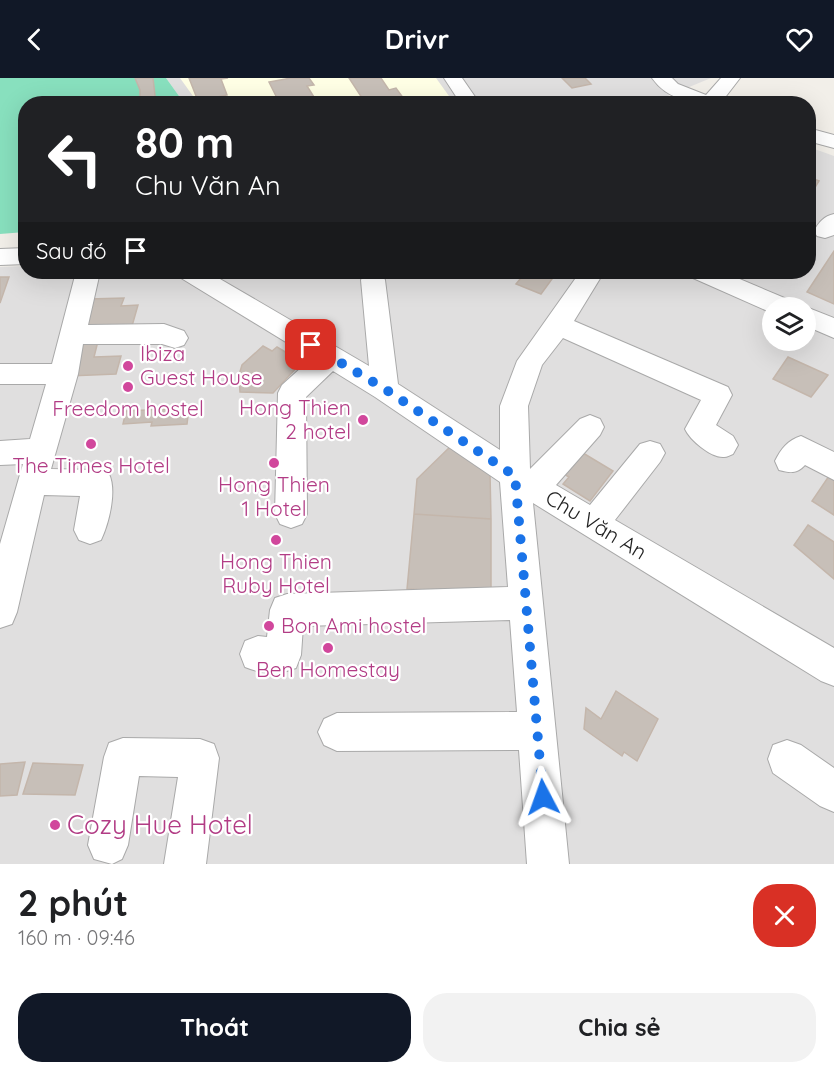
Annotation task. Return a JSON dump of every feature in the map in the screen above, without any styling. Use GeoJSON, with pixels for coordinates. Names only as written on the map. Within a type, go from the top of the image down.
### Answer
{"type":"FeatureCollection","features":[{"type":"Feature","properties":{"kind":"street"},"geometry":{"type":"LineString","coordinates":[[453,78],[465,96]]}},
{"type":"Feature","properties":{"kind":"street"},"geometry":{"type":"LineString","coordinates":[[661,78],[671,88],[691,96]]}},
{"type":"Feature","properties":{"kind":"street"},"geometry":{"type":"LineString","coordinates":[[715,96],[731,78]]}},
{"type":"Feature","properties":{"kind":"street"},"geometry":{"type":"LineString","coordinates":[[816,136],[834,142]]}},
{"type":"Feature","properties":{"kind":"street"},"geometry":{"type":"LineString","coordinates":[[0,257],[18,256]]}},
{"type":"Feature","properties":{"kind":"street"},"geometry":{"type":"LineString","coordinates":[[0,612],[32,482],[64,374],[86,279]]}},
{"type":"Feature","properties":{"kind":"street","name":"Chu Văn An"},"geometry":{"type":"LineString","coordinates":[[202,279],[385,389],[524,482],[834,668]]}},
{"type":"Feature","properties":{"kind":"street"},"geometry":{"type":"LineString","coordinates":[[548,864],[527,603],[524,482],[514,406],[530,361],[558,325],[588,279]]}},
{"type":"Feature","properties":{"kind":"street"},"geometry":{"type":"LineString","coordinates":[[718,279],[762,298]]}},
{"type":"Feature","properties":{"kind":"street"},"geometry":{"type":"LineString","coordinates":[[373,280],[385,389]]}},
{"type":"Feature","properties":{"kind":"street"},"geometry":{"type":"LineString","coordinates":[[816,321],[834,329]]}},
{"type":"Feature","properties":{"kind":"street"},"geometry":{"type":"LineString","coordinates":[[558,325],[718,395],[699,429],[723,445]]}},
{"type":"Feature","properties":{"kind":"street"},"geometry":{"type":"LineString","coordinates":[[74,335],[164,334],[175,338]]}},
{"type":"Feature","properties":{"kind":"street"},"geometry":{"type":"LineString","coordinates":[[291,514],[292,393],[331,357]]}},
{"type":"Feature","properties":{"kind":"street"},"geometry":{"type":"LineString","coordinates":[[0,374],[64,374]]}},
{"type":"Feature","properties":{"kind":"street"},"geometry":{"type":"LineString","coordinates":[[524,482],[590,427]]}},
{"type":"Feature","properties":{"kind":"street"},"geometry":{"type":"LineString","coordinates":[[790,460],[801,448],[834,467]]}},
{"type":"Feature","properties":{"kind":"street"},"geometry":{"type":"LineString","coordinates":[[0,453],[41,452]]}},
{"type":"Feature","properties":{"kind":"street"},"geometry":{"type":"LineString","coordinates":[[593,524],[650,453]]}},
{"type":"Feature","properties":{"kind":"street"},"geometry":{"type":"LineString","coordinates":[[32,482],[98,483],[90,531]]}},
{"type":"Feature","properties":{"kind":"street"},"geometry":{"type":"LineString","coordinates":[[258,654],[283,655],[287,610],[527,603]]}},
{"type":"Feature","properties":{"kind":"street"},"geometry":{"type":"LineString","coordinates":[[337,732],[538,731]]}},
{"type":"Feature","properties":{"kind":"street"},"geometry":{"type":"LineString","coordinates":[[108,845],[123,757],[200,758],[185,864]]}},
{"type":"Feature","properties":{"kind":"street"},"geometry":{"type":"LineString","coordinates":[[787,759],[834,792]]}},
{"type":"Feature","properties":{"kind":"shaded area"},"geometry":{"type":"Polygon","coordinates":[[[166,78],[711,78],[667,96],[179,96],[166,78]]]}},
{"type":"Feature","properties":{"kind":"shaded area"},"geometry":{"type":"Polygon","coordinates":[[[180,78],[436,78],[449,96],[193,96],[180,78]]]}},
{"type":"Feature","properties":{"kind":"shaded area"},"geometry":{"type":"Polygon","coordinates":[[[816,150],[834,156],[834,864],[0,864],[0,267],[18,266],[18,279],[816,279],[816,150]]]}},
{"type":"Feature","properties":{"kind":"green space"},"geometry":{"type":"Polygon","coordinates":[[[0,78],[166,78],[179,96],[18,96],[18,233],[0,234],[0,78]]]}},
{"type":"Feature","properties":{"kind":"building"},"geometry":{"type":"Polygon","coordinates":[[[135,78],[153,78],[155,96],[140,96],[135,78]]]}},
{"type":"Feature","properties":{"kind":"building"},"geometry":{"type":"Polygon","coordinates":[[[189,78],[228,78],[221,79],[227,95],[196,96],[189,78]]]}},
{"type":"Feature","properties":{"kind":"building"},"geometry":{"type":"Polygon","coordinates":[[[309,78],[314,85],[307,86],[313,96],[276,96],[269,82],[309,78]]]}},
{"type":"Feature","properties":{"kind":"building"},"geometry":{"type":"Polygon","coordinates":[[[349,78],[381,78],[389,90],[396,88],[402,96],[361,96],[349,78]]]}},
{"type":"Feature","properties":{"kind":"building"},"geometry":{"type":"Polygon","coordinates":[[[562,78],[585,78],[591,84],[572,88],[562,78]]]}},
{"type":"Feature","properties":{"kind":"building"},"geometry":{"type":"Polygon","coordinates":[[[834,251],[834,304],[807,292],[834,251]]]}},
{"type":"Feature","properties":{"kind":"building"},"geometry":{"type":"Polygon","coordinates":[[[0,277],[9,277],[0,303],[0,277]]]}},
{"type":"Feature","properties":{"kind":"building"},"geometry":{"type":"Polygon","coordinates":[[[520,279],[552,279],[541,294],[516,284],[520,279]]]}},
{"type":"Feature","properties":{"kind":"building"},"geometry":{"type":"Polygon","coordinates":[[[124,298],[121,306],[138,305],[132,326],[80,328],[89,299],[124,298]]]}},
{"type":"Feature","properties":{"kind":"building"},"geometry":{"type":"Polygon","coordinates":[[[98,341],[94,357],[121,356],[116,374],[69,376],[78,342],[98,341]]]}},
{"type":"Feature","properties":{"kind":"building"},"geometry":{"type":"Polygon","coordinates":[[[263,346],[272,351],[277,347],[302,362],[273,393],[240,392],[239,375],[242,365],[263,346]]]}},
{"type":"Feature","properties":{"kind":"building"},"geometry":{"type":"Polygon","coordinates":[[[788,357],[828,375],[811,397],[773,379],[788,357]]]}},
{"type":"Feature","properties":{"kind":"building"},"geometry":{"type":"Polygon","coordinates":[[[189,408],[187,424],[151,426],[152,422],[123,424],[126,411],[189,408]]]}},
{"type":"Feature","properties":{"kind":"building"},"geometry":{"type":"Polygon","coordinates":[[[453,444],[490,473],[491,519],[414,514],[417,479],[453,444]]]}},
{"type":"Feature","properties":{"kind":"building"},"geometry":{"type":"Polygon","coordinates":[[[573,447],[613,471],[590,501],[563,484],[569,477],[559,471],[573,447]]]}},
{"type":"Feature","properties":{"kind":"building"},"geometry":{"type":"Polygon","coordinates":[[[831,473],[834,475],[834,515],[812,501],[831,473]]]}},
{"type":"Feature","properties":{"kind":"building"},"geometry":{"type":"Polygon","coordinates":[[[414,514],[491,519],[491,594],[407,589],[414,514]]]}},
{"type":"Feature","properties":{"kind":"building"},"geometry":{"type":"Polygon","coordinates":[[[808,525],[834,542],[834,579],[794,545],[808,525]]]}},
{"type":"Feature","properties":{"kind":"building"},"geometry":{"type":"Polygon","coordinates":[[[616,691],[658,719],[637,761],[624,752],[622,756],[584,729],[586,708],[601,719],[616,691]]]}},
{"type":"Feature","properties":{"kind":"building"},"geometry":{"type":"Polygon","coordinates":[[[25,762],[17,795],[0,796],[0,764],[25,762]]]}},
{"type":"Feature","properties":{"kind":"building"},"geometry":{"type":"Polygon","coordinates":[[[33,763],[83,765],[75,795],[23,794],[33,763]]]}},
{"type":"Feature","properties":{"kind":"place","name":"Ibiza Guest House"},"geometry":{"type":"Point","coordinates":[128,366]}},
{"type":"Feature","properties":{"kind":"place","name":"Freedom hostel"},"geometry":{"type":"Point","coordinates":[128,387]}},
{"type":"Feature","properties":{"kind":"place","name":"Hong Thien 2 hotel"},"geometry":{"type":"Point","coordinates":[363,420]}},
{"type":"Feature","properties":{"kind":"place","name":"The Times Hotel"},"geometry":{"type":"Point","coordinates":[91,444]}},
{"type":"Feature","properties":{"kind":"place","name":"Hong Thien 1 Hotel"},"geometry":{"type":"Point","coordinates":[274,463]}},
{"type":"Feature","properties":{"kind":"place","name":"Hong Thien Ruby Hotel"},"geometry":{"type":"Point","coordinates":[276,540]}},
{"type":"Feature","properties":{"kind":"place","name":"Bon Ami hostel"},"geometry":{"type":"Point","coordinates":[269,626]}},
{"type":"Feature","properties":{"kind":"place","name":"Ben Homestay"},"geometry":{"type":"Point","coordinates":[328,648]}},
{"type":"Feature","properties":{"kind":"place","name":"Cozy Hue Hotel"},"geometry":{"type":"Point","coordinates":[55,825]}},
{"type":"Feature","properties":{"kind":"route"},"geometry":{"type":"LineString","coordinates":[[311,345],[385,389],[515,476],[543,797]]}}]}
